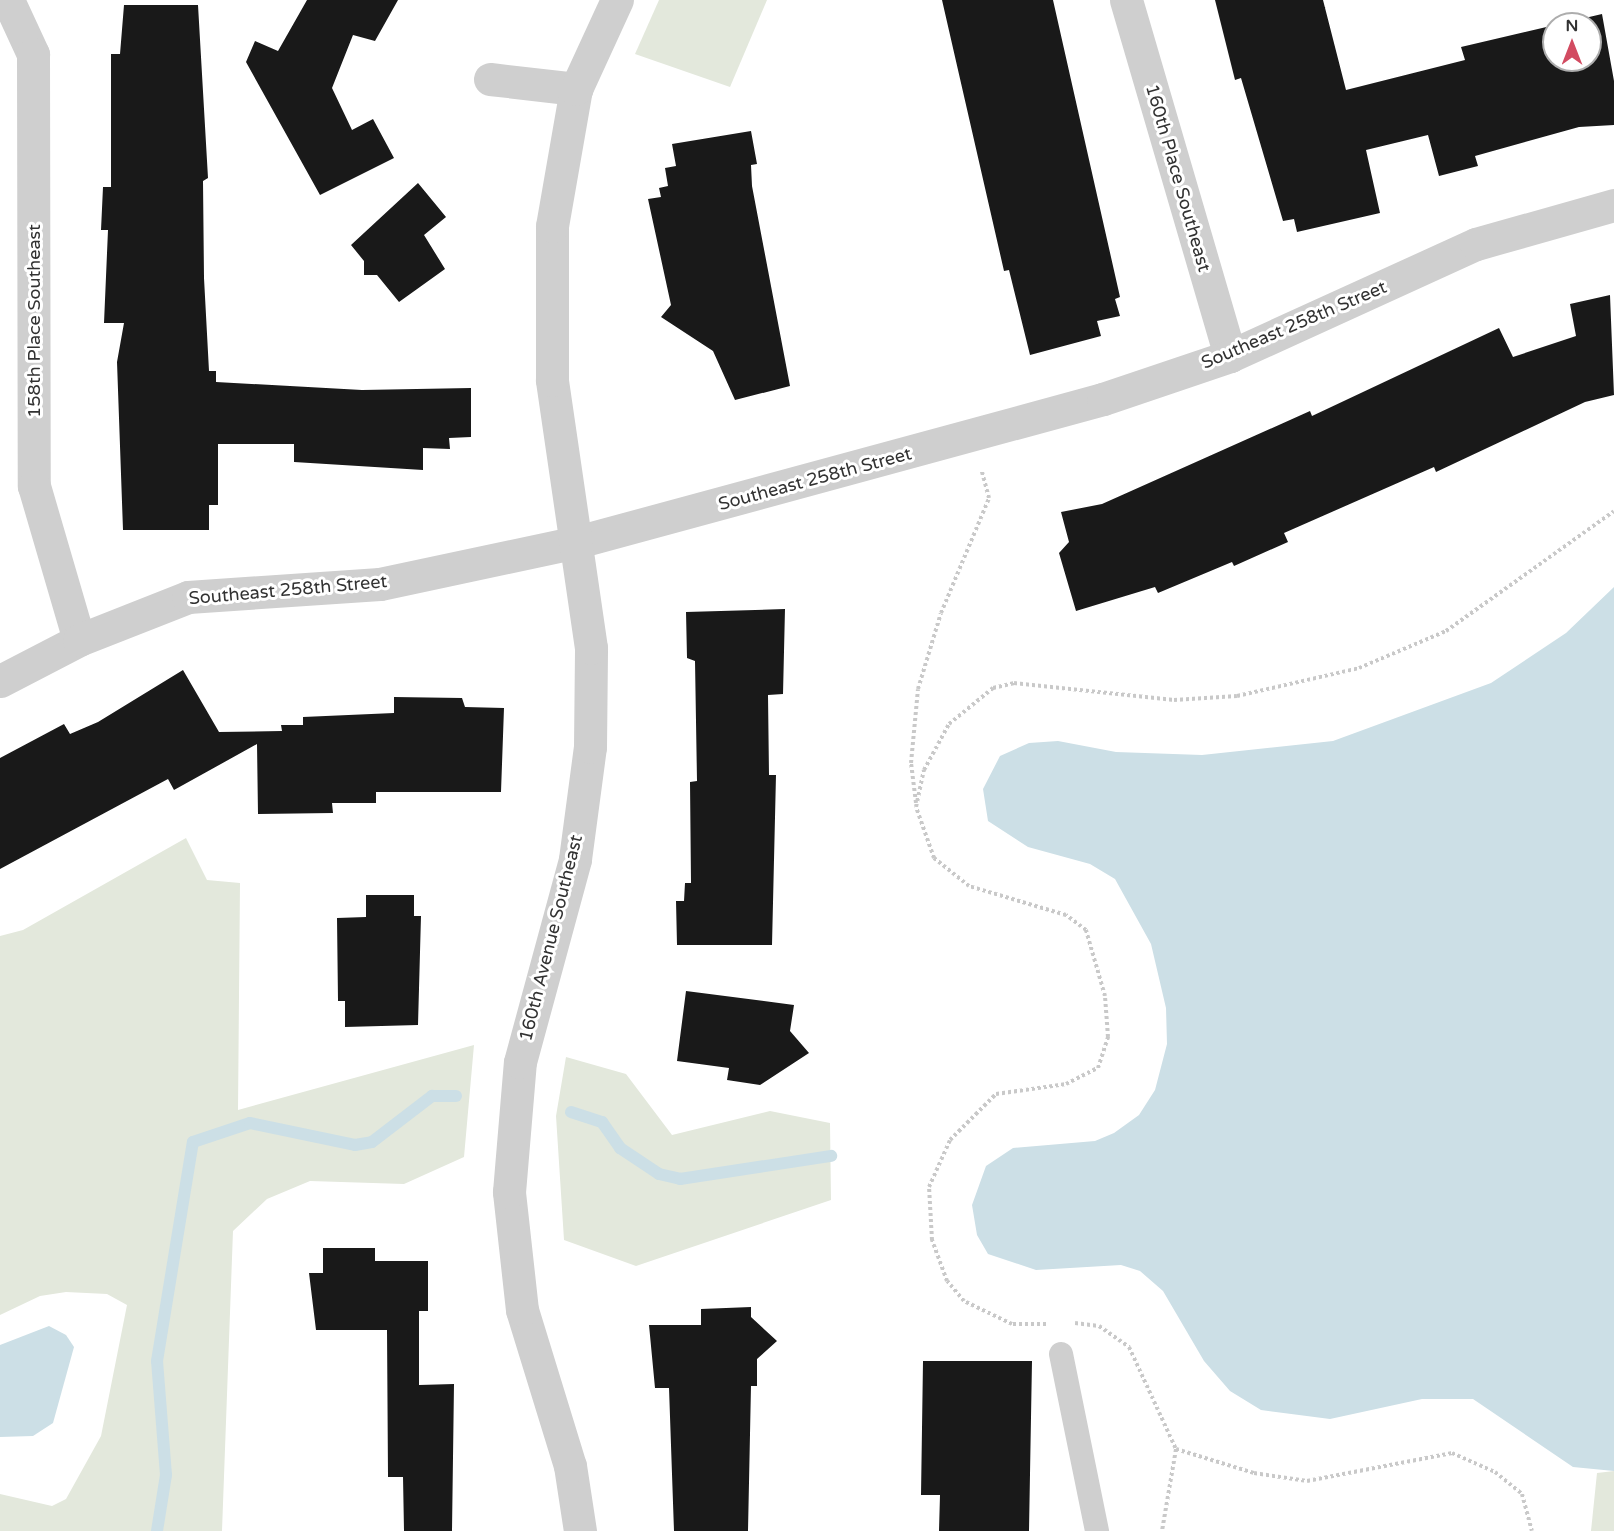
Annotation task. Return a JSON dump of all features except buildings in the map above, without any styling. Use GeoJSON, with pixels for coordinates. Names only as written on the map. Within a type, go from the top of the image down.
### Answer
{"type":"FeatureCollection","features":[{"type":"Feature","properties":{"kind":"street","name":"158th Place Southeast"},"geometry":{"type":"LineString","coordinates":[[8,0],[33,54],[34,486],[79,640]]}},
{"type":"Feature","properties":{"kind":"street","name":"160th Avenue Southeast"},"geometry":{"type":"LineString","coordinates":[[580,1531],[570,1466],[522,1310],[509,1192],[520,1062],[575,859],[590,747],[591,648],[552,380],[552,225],[576,89],[617,0]]}},
{"type":"Feature","properties":{"kind":"street","name":"160th Place Southeast"},"geometry":{"type":"LineString","coordinates":[[1126,0],[1230,356]]}},
{"type":"Feature","properties":{"kind":"street"},"geometry":{"type":"LineString","coordinates":[[490,79],[576,89]]}},
{"type":"Feature","properties":{"kind":"street","name":"Southeast 258th Street"},"geometry":{"type":"LineString","coordinates":[[0,681],[79,640],[188,597],[380,584],[577,542],[973,437],[1230,356],[1476,244],[1614,205]]}},
{"type":"Feature","properties":{"kind":"lane"},"geometry":{"type":"LineString","coordinates":[[1061,1354],[1098,1531]]}},
{"type":"Feature","properties":{"kind":"path"},"geometry":{"type":"LineString","coordinates":[[973,437],[989,498],[941,613],[918,689],[911,763],[916,807],[934,858],[952,876],[1066,915],[1086,930],[1094,947],[1108,1037],[1098,1068],[1066,1084],[1013,1087],[996,1094],[950,1140],[929,1187],[932,1240],[947,1281],[964,1301],[1012,1324],[1059,1323]]}},
{"type":"Feature","properties":{"kind":"path"},"geometry":{"type":"LineString","coordinates":[[916,807],[924,770],[949,724],[993,688],[1046,682],[1134,699],[1174,700],[1237,696],[1359,668],[1446,631],[1614,511]]}},
{"type":"Feature","properties":{"kind":"path"},"geometry":{"type":"LineString","coordinates":[[1069,1323],[1099,1326],[1129,1347],[1176,1449],[1162,1531]]}},
{"type":"Feature","properties":{"kind":"path"},"geometry":{"type":"LineString","coordinates":[[1176,1449],[1254,1473],[1307,1480],[1452,1453],[1496,1472],[1522,1494],[1532,1531]]}},
{"type":"Feature","properties":{"kind":"shaded area"},"geometry":{"type":"Polygon","coordinates":[[[659,0],[767,0],[730,87],[635,54],[659,0]]]}},
{"type":"Feature","properties":{"kind":"shaded area"},"geometry":{"type":"Polygon","coordinates":[[[1614,587],[1614,1471],[1573,1467],[1473,1399],[1422,1399],[1330,1419],[1261,1410],[1230,1391],[1204,1361],[1163,1291],[1140,1271],[1121,1265],[1036,1270],[988,1254],[977,1235],[972,1205],[986,1166],[1013,1148],[1095,1141],[1114,1133],[1139,1115],[1155,1090],[1167,1044],[1166,1008],[1151,944],[1115,879],[1090,864],[1028,847],[988,821],[983,789],[1000,756],[1029,743],[1058,741],[1116,752],[1202,755],[1333,741],[1491,683],[1566,633],[1614,587]]]}},
{"type":"Feature","properties":{"kind":"shaded area"},"geometry":{"type":"Polygon","coordinates":[[[186,838],[207,880],[240,883],[238,1110],[474,1045],[464,1157],[404,1184],[310,1181],[267,1199],[233,1231],[222,1531],[0,1531],[0,1494],[52,1506],[66,1499],[101,1436],[127,1305],[107,1294],[66,1292],[40,1296],[0,1315],[0,936],[23,930],[186,838]]]}},
{"type":"Feature","properties":{"kind":"shaded area"},"geometry":{"type":"Polygon","coordinates":[[[566,1057],[626,1074],[672,1135],[770,1111],[830,1123],[831,1200],[636,1266],[564,1240],[556,1116],[566,1057]]]}},
{"type":"Feature","properties":{"kind":"shaded area"},"geometry":{"type":"Polygon","coordinates":[[[49,1326],[66,1335],[74,1347],[53,1423],[33,1436],[0,1437],[0,1345],[49,1326]]]}},
{"type":"Feature","properties":{"kind":"shaded area"},"geometry":{"type":"Polygon","coordinates":[[[1614,1471],[1614,1531],[1591,1531],[1597,1473],[1614,1471]]]}},
{"type":"Feature","properties":{"kind":"waterway"},"geometry":{"type":"LineString","coordinates":[[157,1531],[166,1475],[157,1361],[193,1142],[250,1123],[355,1145],[372,1142],[432,1096],[456,1096]]}},
{"type":"Feature","properties":{"kind":"waterway"},"geometry":{"type":"LineString","coordinates":[[571,1112],[602,1122],[620,1148],[659,1174],[680,1179],[831,1156]]}}]}
